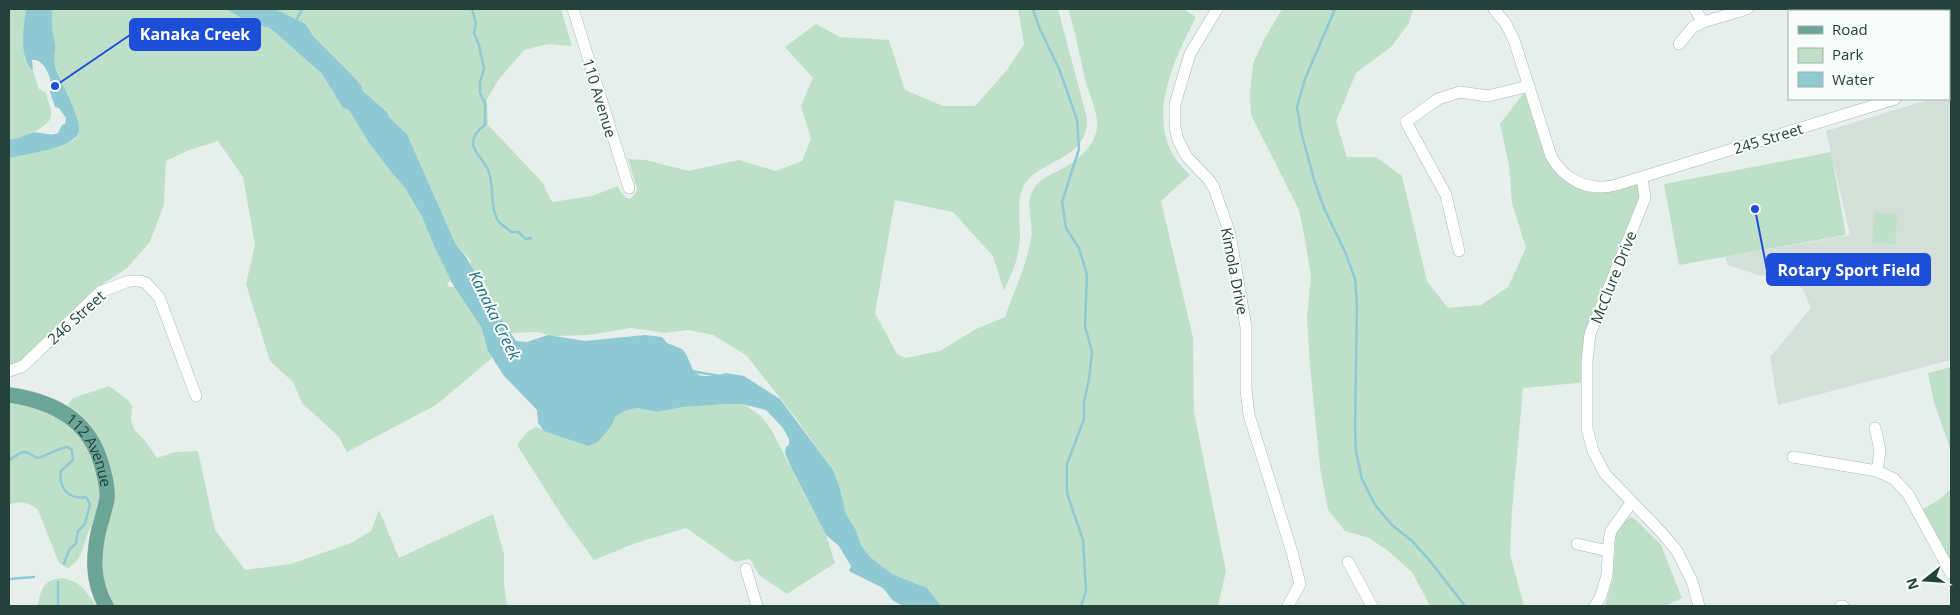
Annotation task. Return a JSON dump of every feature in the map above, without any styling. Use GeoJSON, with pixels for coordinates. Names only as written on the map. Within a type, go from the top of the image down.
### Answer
{"type":"FeatureCollection","features":[{"type":"Feature","properties":{"kind":"main road","name":"112 Avenue"},"geometry":{"type":"LineString","coordinates":[[9,395],[38,400],[52,407],[80,426],[96,446],[107,491],[106,506],[96,544],[94,574],[98,589],[106,606]]}},
{"type":"Feature","properties":{"kind":"street","name":"110 Avenue"},"geometry":{"type":"LineString","coordinates":[[573,9],[628,188]]}},
{"type":"Feature","properties":{"kind":"street","name":"Kimola Drive"},"geometry":{"type":"LineString","coordinates":[[1217,9],[1190,54],[1175,104],[1175,127],[1178,140],[1187,157],[1214,188],[1230,234],[1246,327],[1246,389],[1249,415],[1292,552],[1300,584],[1288,606]]}},
{"type":"Feature","properties":{"kind":"street"},"geometry":{"type":"LineString","coordinates":[[1494,9],[1512,35],[1549,152],[1562,172],[1579,183],[1597,188],[1613,186],[1642,178]]}},
{"type":"Feature","properties":{"kind":"street"},"geometry":{"type":"LineString","coordinates":[[1695,9],[1703,22]]}},
{"type":"Feature","properties":{"kind":"street"},"geometry":{"type":"LineString","coordinates":[[1679,44],[1693,27],[1703,22],[1747,9]]}},
{"type":"Feature","properties":{"kind":"street"},"geometry":{"type":"LineString","coordinates":[[1459,251],[1446,195],[1406,122],[1438,99],[1460,92],[1488,96],[1529,86]]}},
{"type":"Feature","properties":{"kind":"street","name":"245 Street"},"geometry":{"type":"LineString","coordinates":[[1642,178],[1892,100]]}},
{"type":"Feature","properties":{"kind":"street","name":"McClure Drive"},"geometry":{"type":"LineString","coordinates":[[1642,178],[1645,198],[1595,320],[1589,341],[1587,422],[1591,445],[1605,474],[1677,551],[1692,581],[1699,606]]}},
{"type":"Feature","properties":{"kind":"street","name":"246 Street"},"geometry":{"type":"LineString","coordinates":[[9,371],[23,366],[100,292],[129,281],[140,280],[146,283],[159,297],[196,396]]}},
{"type":"Feature","properties":{"kind":"street"},"geometry":{"type":"LineString","coordinates":[[1875,428],[1880,450],[1877,471]]}},
{"type":"Feature","properties":{"kind":"street"},"geometry":{"type":"LineString","coordinates":[[1793,457],[1877,471],[1894,479],[1908,494],[1951,572]]}},
{"type":"Feature","properties":{"kind":"street"},"geometry":{"type":"LineString","coordinates":[[1595,606],[1605,586],[1608,540],[1614,525],[1631,502]]}},
{"type":"Feature","properties":{"kind":"street"},"geometry":{"type":"LineString","coordinates":[[1577,544],[1608,551]]}},
{"type":"Feature","properties":{"kind":"street"},"geometry":{"type":"LineString","coordinates":[[1348,562],[1372,606]]}},
{"type":"Feature","properties":{"kind":"street"},"geometry":{"type":"LineString","coordinates":[[746,569],[757,606]]}},
{"type":"Feature","properties":{"kind":"shaded area"},"geometry":{"type":"Polygon","coordinates":[[[1951,93],[1951,360],[1778,405],[1770,357],[1811,308],[1802,288],[1789,280],[1787,271],[1761,276],[1728,265],[1725,257],[1850,235],[1826,131],[1928,100],[1950,100],[1951,93]]]}},
{"type":"Feature","properties":{"kind":"green space"},"geometry":{"type":"Polygon","coordinates":[[[9,9],[26,9],[25,59],[33,71],[39,89],[46,93],[51,114],[49,120],[41,128],[17,140],[9,139],[9,9]]]}},
{"type":"Feature","properties":{"kind":"green space"},"geometry":{"type":"Polygon","coordinates":[[[52,9],[226,9],[253,25],[268,27],[276,33],[322,74],[343,108],[349,110],[369,143],[405,188],[422,217],[451,279],[447,285],[449,287],[456,287],[481,327],[484,340],[492,358],[436,405],[347,452],[339,437],[302,403],[293,382],[270,361],[246,284],[255,245],[243,177],[218,141],[189,150],[166,161],[164,204],[150,242],[127,268],[95,289],[22,361],[9,368],[9,158],[43,151],[75,139],[78,124],[54,63],[55,44],[51,22],[52,9]]]}},
{"type":"Feature","properties":{"kind":"green space"},"geometry":{"type":"Polygon","coordinates":[[[275,9],[561,9],[572,46],[548,44],[524,50],[499,79],[487,99],[488,125],[542,182],[552,202],[592,196],[618,186],[622,194],[630,199],[637,189],[628,159],[646,160],[689,171],[739,160],[776,171],[802,161],[811,139],[801,106],[813,78],[785,47],[816,24],[840,37],[889,40],[905,90],[943,106],[975,106],[1007,70],[1024,44],[1018,9],[1058,9],[1087,118],[1085,133],[1075,149],[1033,175],[1023,188],[1019,204],[1020,240],[1018,254],[1004,291],[993,256],[953,212],[895,200],[875,313],[897,354],[906,358],[940,351],[976,329],[1005,317],[1029,248],[1032,232],[1029,203],[1035,186],[1078,158],[1095,137],[1097,127],[1096,116],[1068,9],[1183,9],[1196,17],[1173,68],[1167,86],[1164,105],[1167,141],[1175,158],[1190,175],[1161,201],[1193,338],[1194,412],[1226,571],[1218,606],[941,606],[926,588],[892,574],[870,557],[861,545],[856,530],[846,514],[839,485],[833,470],[795,417],[746,355],[713,335],[688,330],[665,333],[631,328],[588,335],[552,336],[538,332],[511,333],[470,265],[471,261],[455,243],[407,134],[389,117],[386,111],[363,91],[361,85],[313,36],[306,24],[275,9]]]}},
{"type":"Feature","properties":{"kind":"green space"},"geometry":{"type":"Polygon","coordinates":[[[1282,9],[1413,9],[1409,23],[1391,47],[1356,73],[1336,121],[1347,157],[1376,157],[1402,176],[1427,281],[1448,308],[1481,305],[1508,287],[1526,248],[1512,203],[1509,165],[1500,124],[1529,86],[1549,152],[1582,184],[1642,178],[1645,194],[1597,313],[1587,382],[1523,388],[1510,554],[1524,606],[1430,606],[1412,572],[1387,550],[1369,538],[1345,531],[1328,510],[1320,468],[1310,366],[1307,317],[1311,277],[1306,245],[1299,210],[1251,115],[1250,93],[1253,63],[1282,9]]]}},
{"type":"Feature","properties":{"kind":"green space"},"geometry":{"type":"Polygon","coordinates":[[[1831,152],[1846,235],[1679,265],[1664,184],[1831,152]]]}},
{"type":"Feature","properties":{"kind":"green space"},"geometry":{"type":"Polygon","coordinates":[[[1875,212],[1897,214],[1895,244],[1872,242],[1875,212]]]}},
{"type":"Feature","properties":{"kind":"green space"},"geometry":{"type":"Polygon","coordinates":[[[1951,367],[1951,451],[1934,402],[1928,373],[1951,367]]]}},
{"type":"Feature","properties":{"kind":"green space"},"geometry":{"type":"Polygon","coordinates":[[[109,386],[128,400],[132,406],[131,420],[134,429],[157,458],[175,452],[198,451],[215,530],[245,570],[291,564],[351,543],[371,531],[379,510],[399,558],[493,514],[504,554],[504,584],[507,606],[114,606],[103,579],[101,557],[115,491],[107,454],[97,434],[65,408],[73,398],[109,386]]]}},
{"type":"Feature","properties":{"kind":"green space"},"geometry":{"type":"Polygon","coordinates":[[[9,402],[28,405],[46,412],[59,420],[82,441],[97,469],[99,500],[97,509],[79,557],[68,568],[59,563],[38,510],[24,503],[9,505],[9,402]]]}},
{"type":"Feature","properties":{"kind":"green space"},"geometry":{"type":"Polygon","coordinates":[[[742,404],[748,407],[762,417],[772,431],[826,535],[835,563],[787,594],[759,575],[750,559],[735,562],[686,528],[636,543],[594,560],[564,519],[517,445],[528,431],[536,427],[588,446],[598,442],[610,428],[616,416],[627,410],[636,408],[657,412],[683,407],[742,404]]]}},
{"type":"Feature","properties":{"kind":"green space"},"geometry":{"type":"Polygon","coordinates":[[[1951,489],[1951,573],[1918,512],[1940,499],[1951,489]]]}},
{"type":"Feature","properties":{"kind":"green space"},"geometry":{"type":"Polygon","coordinates":[[[1631,517],[1661,545],[1682,598],[1665,606],[1605,606],[1613,578],[1616,533],[1626,518],[1631,517]]]}},
{"type":"Feature","properties":{"kind":"green space"},"geometry":{"type":"Polygon","coordinates":[[[62,578],[79,584],[96,606],[38,606],[44,586],[51,581],[62,578]]]}},
{"type":"Feature","properties":{"kind":"water"},"geometry":{"type":"Polygon","coordinates":[[[26,9],[52,9],[55,66],[74,108],[79,131],[76,137],[59,146],[37,153],[9,158],[9,139],[16,139],[36,133],[58,133],[62,125],[65,124],[66,118],[59,108],[55,107],[50,92],[50,78],[46,69],[40,62],[32,60],[33,71],[25,58],[23,33],[26,9]]]}},
{"type":"Feature","properties":{"kind":"water"},"geometry":{"type":"Polygon","coordinates":[[[226,9],[275,9],[306,24],[313,36],[361,85],[363,91],[387,112],[389,117],[407,134],[455,243],[466,257],[495,309],[516,341],[527,342],[548,335],[585,341],[645,335],[662,337],[667,343],[682,349],[694,372],[701,376],[715,376],[726,373],[744,376],[780,399],[833,470],[839,485],[846,514],[856,530],[861,545],[870,557],[892,574],[927,588],[941,606],[916,607],[899,604],[883,588],[849,571],[851,566],[839,546],[826,535],[791,467],[785,453],[786,447],[789,445],[789,439],[783,428],[766,410],[742,404],[727,404],[683,407],[657,412],[637,408],[627,410],[616,416],[610,428],[598,442],[588,446],[544,431],[538,423],[537,410],[504,376],[488,351],[481,327],[452,283],[422,217],[405,188],[369,143],[349,110],[343,108],[322,74],[268,27],[253,25],[226,9]]]}},
{"type":"Feature","properties":{"kind":"waterway"},"geometry":{"type":"LineString","coordinates":[[296,21],[302,9]]}},
{"type":"Feature","properties":{"kind":"waterway"},"geometry":{"type":"LineString","coordinates":[[472,9],[476,23],[474,33],[479,45],[484,69],[480,82],[480,93],[485,103],[485,125],[475,135],[473,144],[490,176],[493,207],[498,221],[511,232],[518,232],[526,239],[531,238]]}},
{"type":"Feature","properties":{"kind":"waterway"},"geometry":{"type":"LineString","coordinates":[[1033,9],[1039,27],[1060,71],[1077,120],[1079,149],[1062,202],[1066,228],[1079,248],[1087,275],[1085,326],[1092,352],[1084,402],[1084,419],[1067,464],[1067,493],[1083,540],[1086,591],[1081,606]]}},
{"type":"Feature","properties":{"kind":"waterway"},"geometry":{"type":"LineString","coordinates":[[1335,9],[1305,79],[1297,107],[1301,131],[1315,183],[1355,279],[1357,304],[1356,452],[1362,479],[1375,505],[1392,525],[1412,541],[1430,561],[1465,606]]}},
{"type":"Feature","properties":{"kind":"waterway","name":"Kanaka Creek"},"geometry":{"type":"LineString","coordinates":[[691,371],[720,376]]}},
{"type":"Feature","properties":{"kind":"waterway"},"geometry":{"type":"LineString","coordinates":[[9,460],[22,452],[37,458],[67,447],[72,450],[73,460],[61,471],[61,483],[70,495],[86,497],[90,504],[85,524],[78,531],[76,543],[69,550],[64,564]]}},
{"type":"Feature","properties":{"kind":"waterway"},"geometry":{"type":"LineString","coordinates":[[9,579],[34,577]]}},
{"type":"Feature","properties":{"kind":"waterway"},"geometry":{"type":"LineString","coordinates":[[58,582],[58,606]]}},
{"type":"Feature","properties":{"kind":"place","name":"Kanaka Creek"},"geometry":{"type":"Point","coordinates":[55,86]}},
{"type":"Feature","properties":{"kind":"place","name":"Rotary Sport Field"},"geometry":{"type":"Point","coordinates":[1755,209]}}]}
